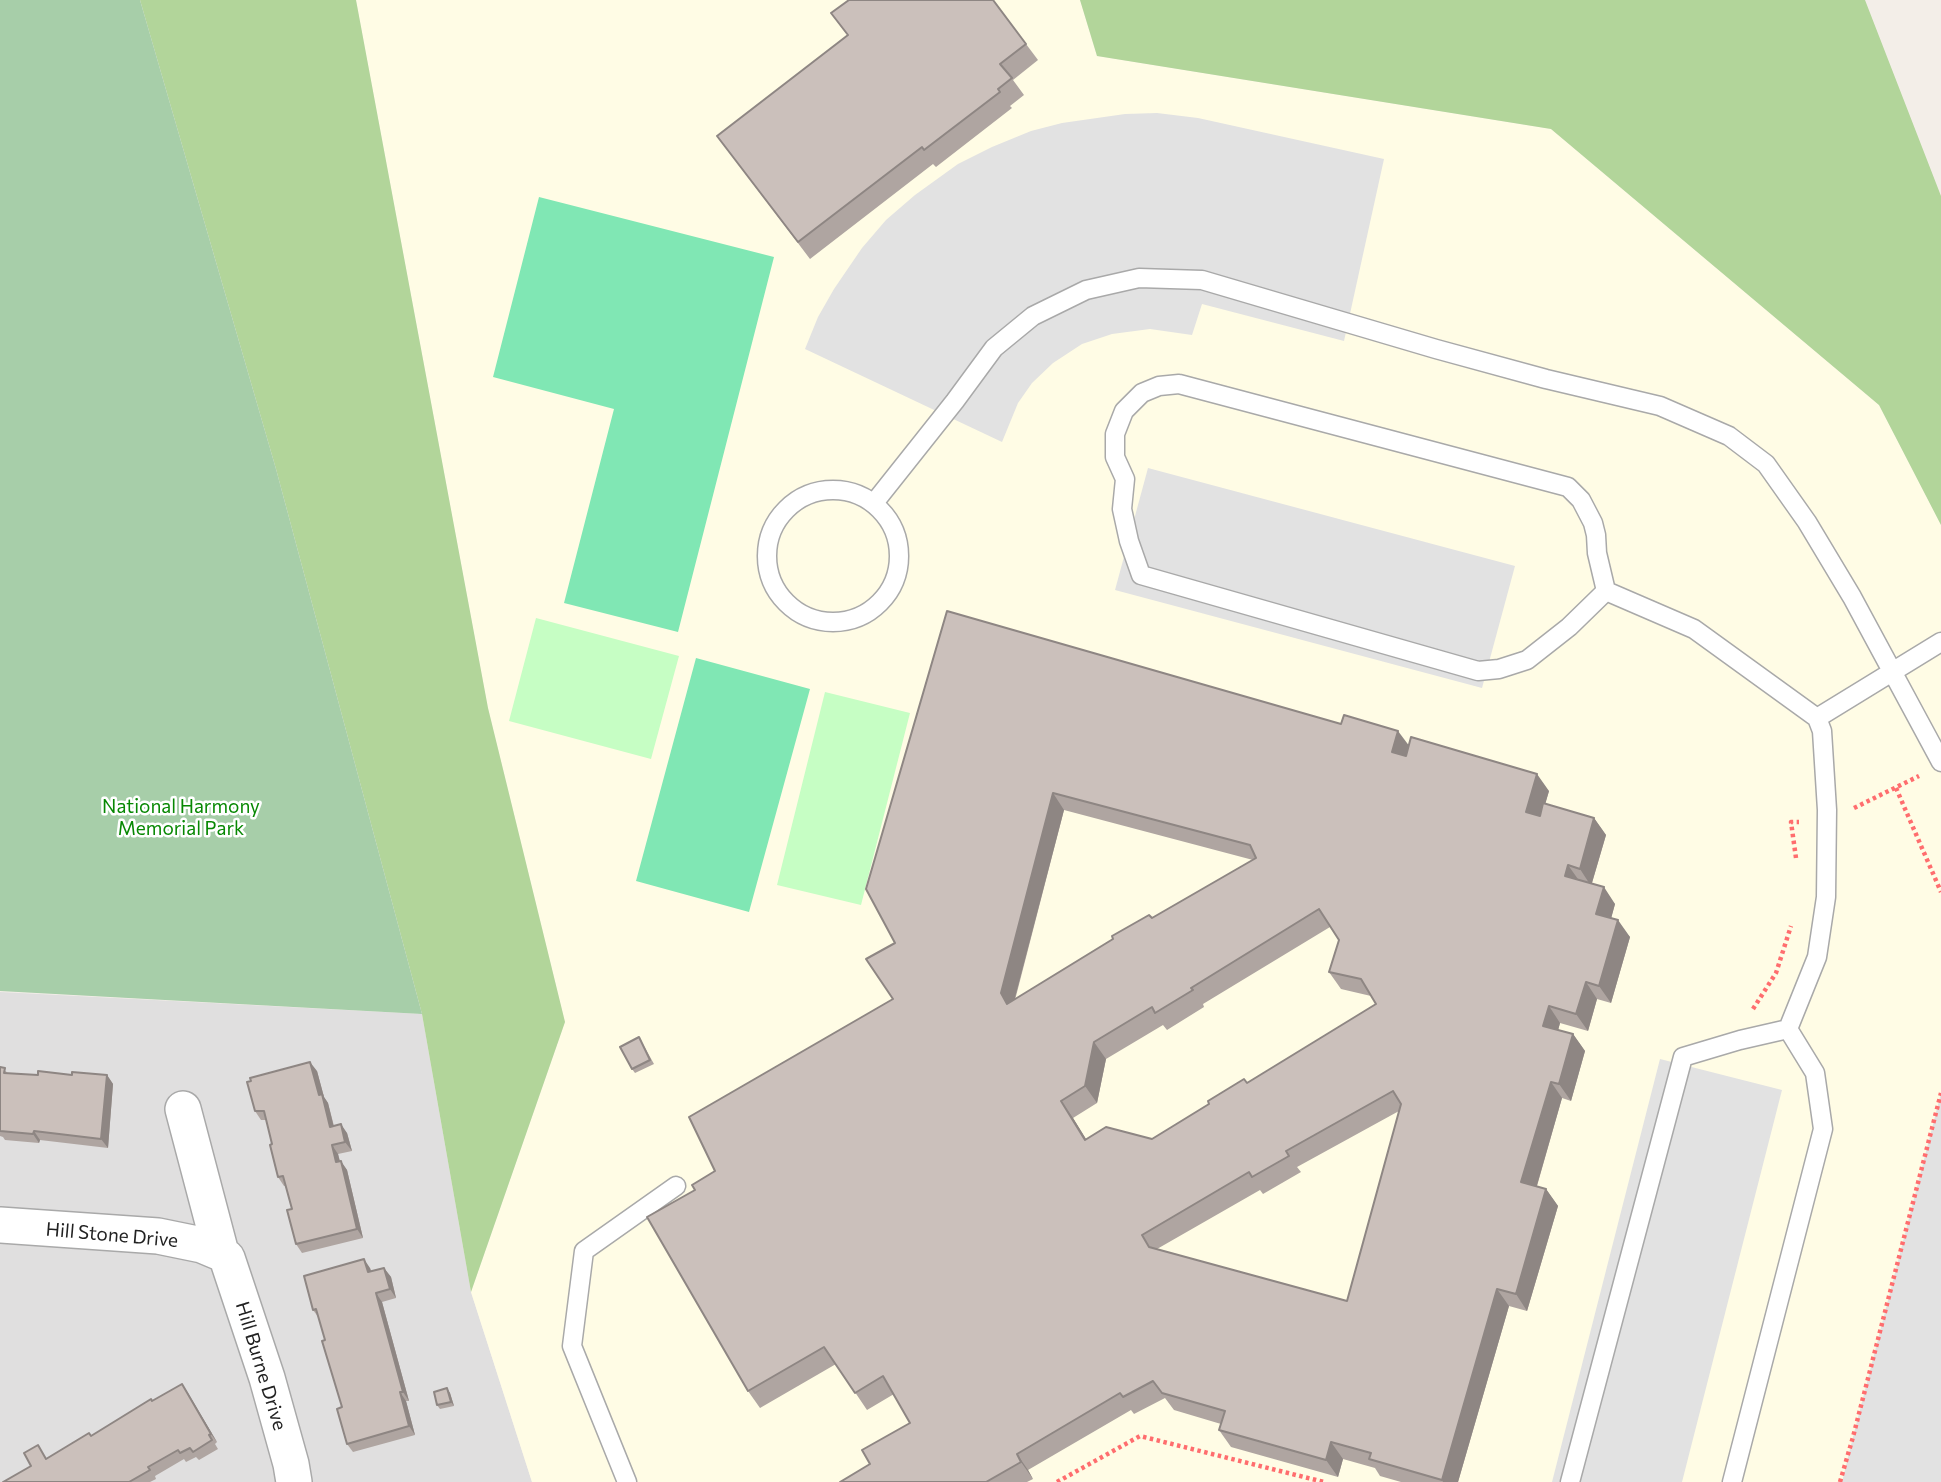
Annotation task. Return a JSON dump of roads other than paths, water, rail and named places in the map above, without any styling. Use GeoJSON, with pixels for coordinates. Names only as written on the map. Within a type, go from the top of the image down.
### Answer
{"type":"FeatureCollection","features":[{"type":"Feature","properties":{"kind":"street","name":"Hill Burne Drive"},"geometry":{"type":"LineString","coordinates":[[183,1109],[221,1253],[227,1258],[267,1378],[294,1482]]}},
{"type":"Feature","properties":{"kind":"street","name":"Hill Stone Drive"},"geometry":{"type":"LineString","coordinates":[[0,1225],[158,1237],[202,1245],[221,1253]]}},
{"type":"Feature","properties":{"kind":"lane"},"geometry":{"type":"LineString","coordinates":[[874,503],[994,348],[1033,316],[1086,290],[1139,278],[1202,280],[1436,349],[1660,406],[1729,436],[1766,464],[1807,522],[1852,597],[1941,762]]}},
{"type":"Feature","properties":{"kind":"lane"},"geometry":{"type":"LineString","coordinates":[[1179,384],[1568,487],[1581,500],[1593,523],[1606,591],[1527,660],[1499,669],[1478,671],[1141,575],[1129,541],[1122,509],[1125,479],[1115,457],[1115,434],[1124,411],[1142,393],[1159,386],[1179,384]]}},
{"type":"Feature","properties":{"kind":"lane"},"geometry":{"type":"LineString","coordinates":[[823,491],[846,491],[874,503],[890,521],[900,553],[897,576],[879,605],[860,617],[830,622],[807,617],[785,602],[773,583],[767,559],[770,536],[781,515],[799,500],[823,491]]}},
{"type":"Feature","properties":{"kind":"lane"},"geometry":{"type":"LineString","coordinates":[[1606,591],[1694,629],[1817,718],[1822,731],[1827,810],[1826,897],[1817,957],[1788,1029]]}},
{"type":"Feature","properties":{"kind":"lane"},"geometry":{"type":"LineString","coordinates":[[1817,718],[1941,642]]}},
{"type":"Feature","properties":{"kind":"lane"},"geometry":{"type":"LineString","coordinates":[[1570,1482],[1683,1057],[1788,1029]]}},
{"type":"Feature","properties":{"kind":"lane"},"geometry":{"type":"LineString","coordinates":[[1732,1482],[1823,1129],[1815,1073],[1788,1029]]}},
{"type":"Feature","properties":{"kind":"lane"},"geometry":{"type":"LineString","coordinates":[[627,1482],[572,1346],[584,1251],[676,1186]]}},
{"type":"Feature","properties":{"kind":"park label","name":"National Harmony Memorial Park"},"geometry":{"type":"Point","coordinates":[181,818]}}]}
